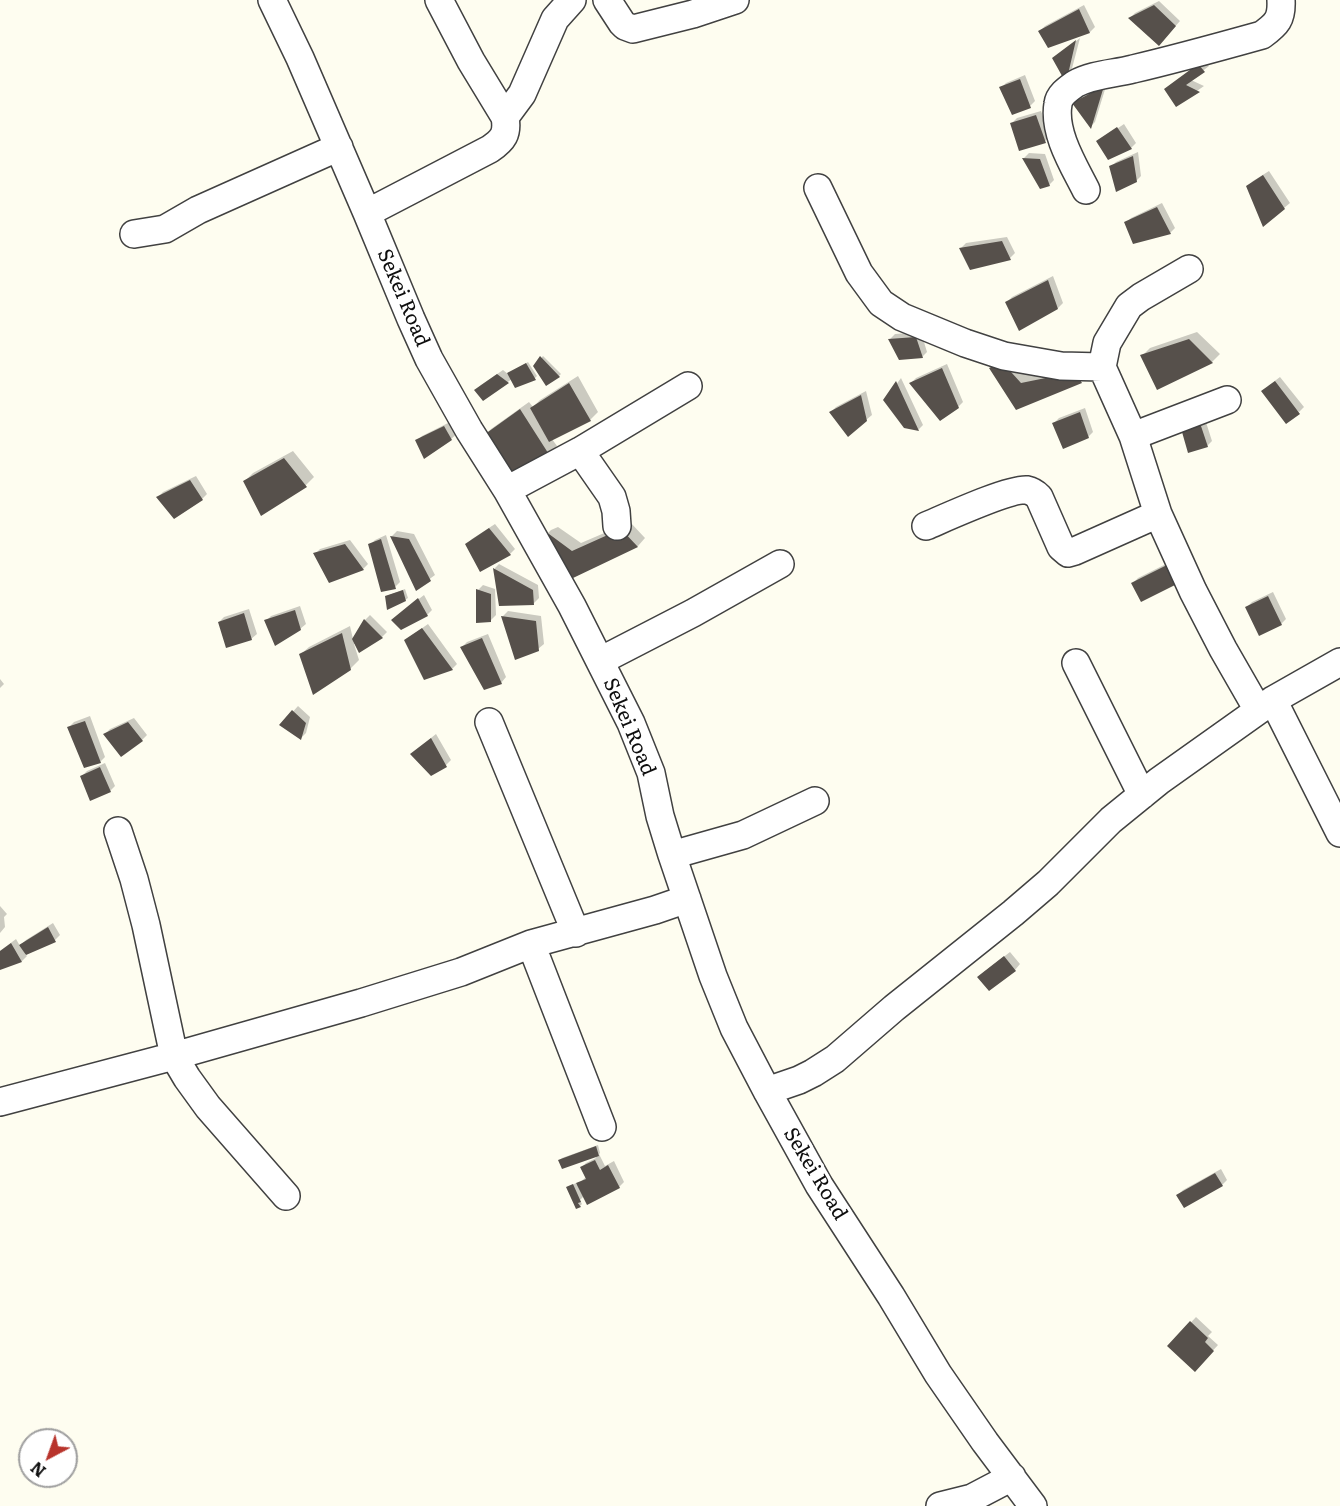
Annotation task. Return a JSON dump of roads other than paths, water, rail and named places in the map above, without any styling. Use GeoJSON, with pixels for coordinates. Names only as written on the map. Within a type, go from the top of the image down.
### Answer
{"type":"FeatureCollection","features":[{"type":"Feature","properties":{"kind":"street","name":"Sekei Road"},"geometry":{"type":"LineString","coordinates":[[272,0],[339,147],[429,359],[507,490],[572,606],[631,723],[651,773],[660,816],[672,855],[713,976],[734,1028],[819,1185],[938,1374],[1033,1506]]}},
{"type":"Feature","properties":{"kind":"street"},"geometry":{"type":"LineString","coordinates":[[367,213],[490,149],[505,135],[507,126],[505,117],[471,61],[439,0]]}},
{"type":"Feature","properties":{"kind":"street"},"geometry":{"type":"LineString","coordinates":[[505,117],[528,83],[555,19],[572,0]]}},
{"type":"Feature","properties":{"kind":"street"},"geometry":{"type":"LineString","coordinates":[[607,0],[622,23],[633,29],[690,7],[735,0]]}},
{"type":"Feature","properties":{"kind":"street"},"geometry":{"type":"LineString","coordinates":[[1086,190],[1057,125],[1058,104],[1066,91],[1077,83],[1096,76],[1130,70],[1262,35],[1277,23],[1281,12],[1281,0]]}},
{"type":"Feature","properties":{"kind":"street"},"geometry":{"type":"LineString","coordinates":[[134,234],[165,229],[198,210],[339,147]]}},
{"type":"Feature","properties":{"kind":"street"},"geometry":{"type":"LineString","coordinates":[[818,188],[859,273],[870,290],[881,303],[902,317],[964,343],[1004,356],[1061,366],[1102,367]]}},
{"type":"Feature","properties":{"kind":"street"},"geometry":{"type":"LineString","coordinates":[[1189,269],[1129,306],[1107,343],[1102,367],[1133,436],[1158,514],[1193,591],[1265,705],[1340,833]]}},
{"type":"Feature","properties":{"kind":"street"},"geometry":{"type":"LineString","coordinates":[[507,490],[580,451],[688,386]]}},
{"type":"Feature","properties":{"kind":"street"},"geometry":{"type":"LineString","coordinates":[[1133,436],[1227,400]]}},
{"type":"Feature","properties":{"kind":"street"},"geometry":{"type":"LineString","coordinates":[[580,451],[612,497],[617,526]]}},
{"type":"Feature","properties":{"kind":"street"},"geometry":{"type":"LineString","coordinates":[[926,526],[1007,493],[1026,490],[1039,497],[1061,547],[1068,552],[1076,551],[1158,514]]}},
{"type":"Feature","properties":{"kind":"street"},"geometry":{"type":"LineString","coordinates":[[600,661],[693,613],[780,564]]}},
{"type":"Feature","properties":{"kind":"street"},"geometry":{"type":"LineString","coordinates":[[767,1091],[799,1080],[835,1059],[1048,883],[1112,820],[1159,781],[1265,705],[1340,662]]}},
{"type":"Feature","properties":{"kind":"street"},"geometry":{"type":"LineString","coordinates":[[1076,663],[1142,795]]}},
{"type":"Feature","properties":{"kind":"street"},"geometry":{"type":"LineString","coordinates":[[489,722],[576,933]]}},
{"type":"Feature","properties":{"kind":"street"},"geometry":{"type":"LineString","coordinates":[[672,855],[742,836],[815,801]]}},
{"type":"Feature","properties":{"kind":"street"},"geometry":{"type":"LineString","coordinates":[[118,831],[146,925],[174,1056],[208,1107],[286,1196]]}},
{"type":"Feature","properties":{"kind":"street"},"geometry":{"type":"LineString","coordinates":[[0,1102],[361,1003],[461,972],[531,944],[576,933],[687,899]]}},
{"type":"Feature","properties":{"kind":"street"},"geometry":{"type":"LineString","coordinates":[[531,944],[602,1127]]}},
{"type":"Feature","properties":{"kind":"street"},"geometry":{"type":"LineString","coordinates":[[940,1506],[972,1498],[1012,1477]]}}]}
